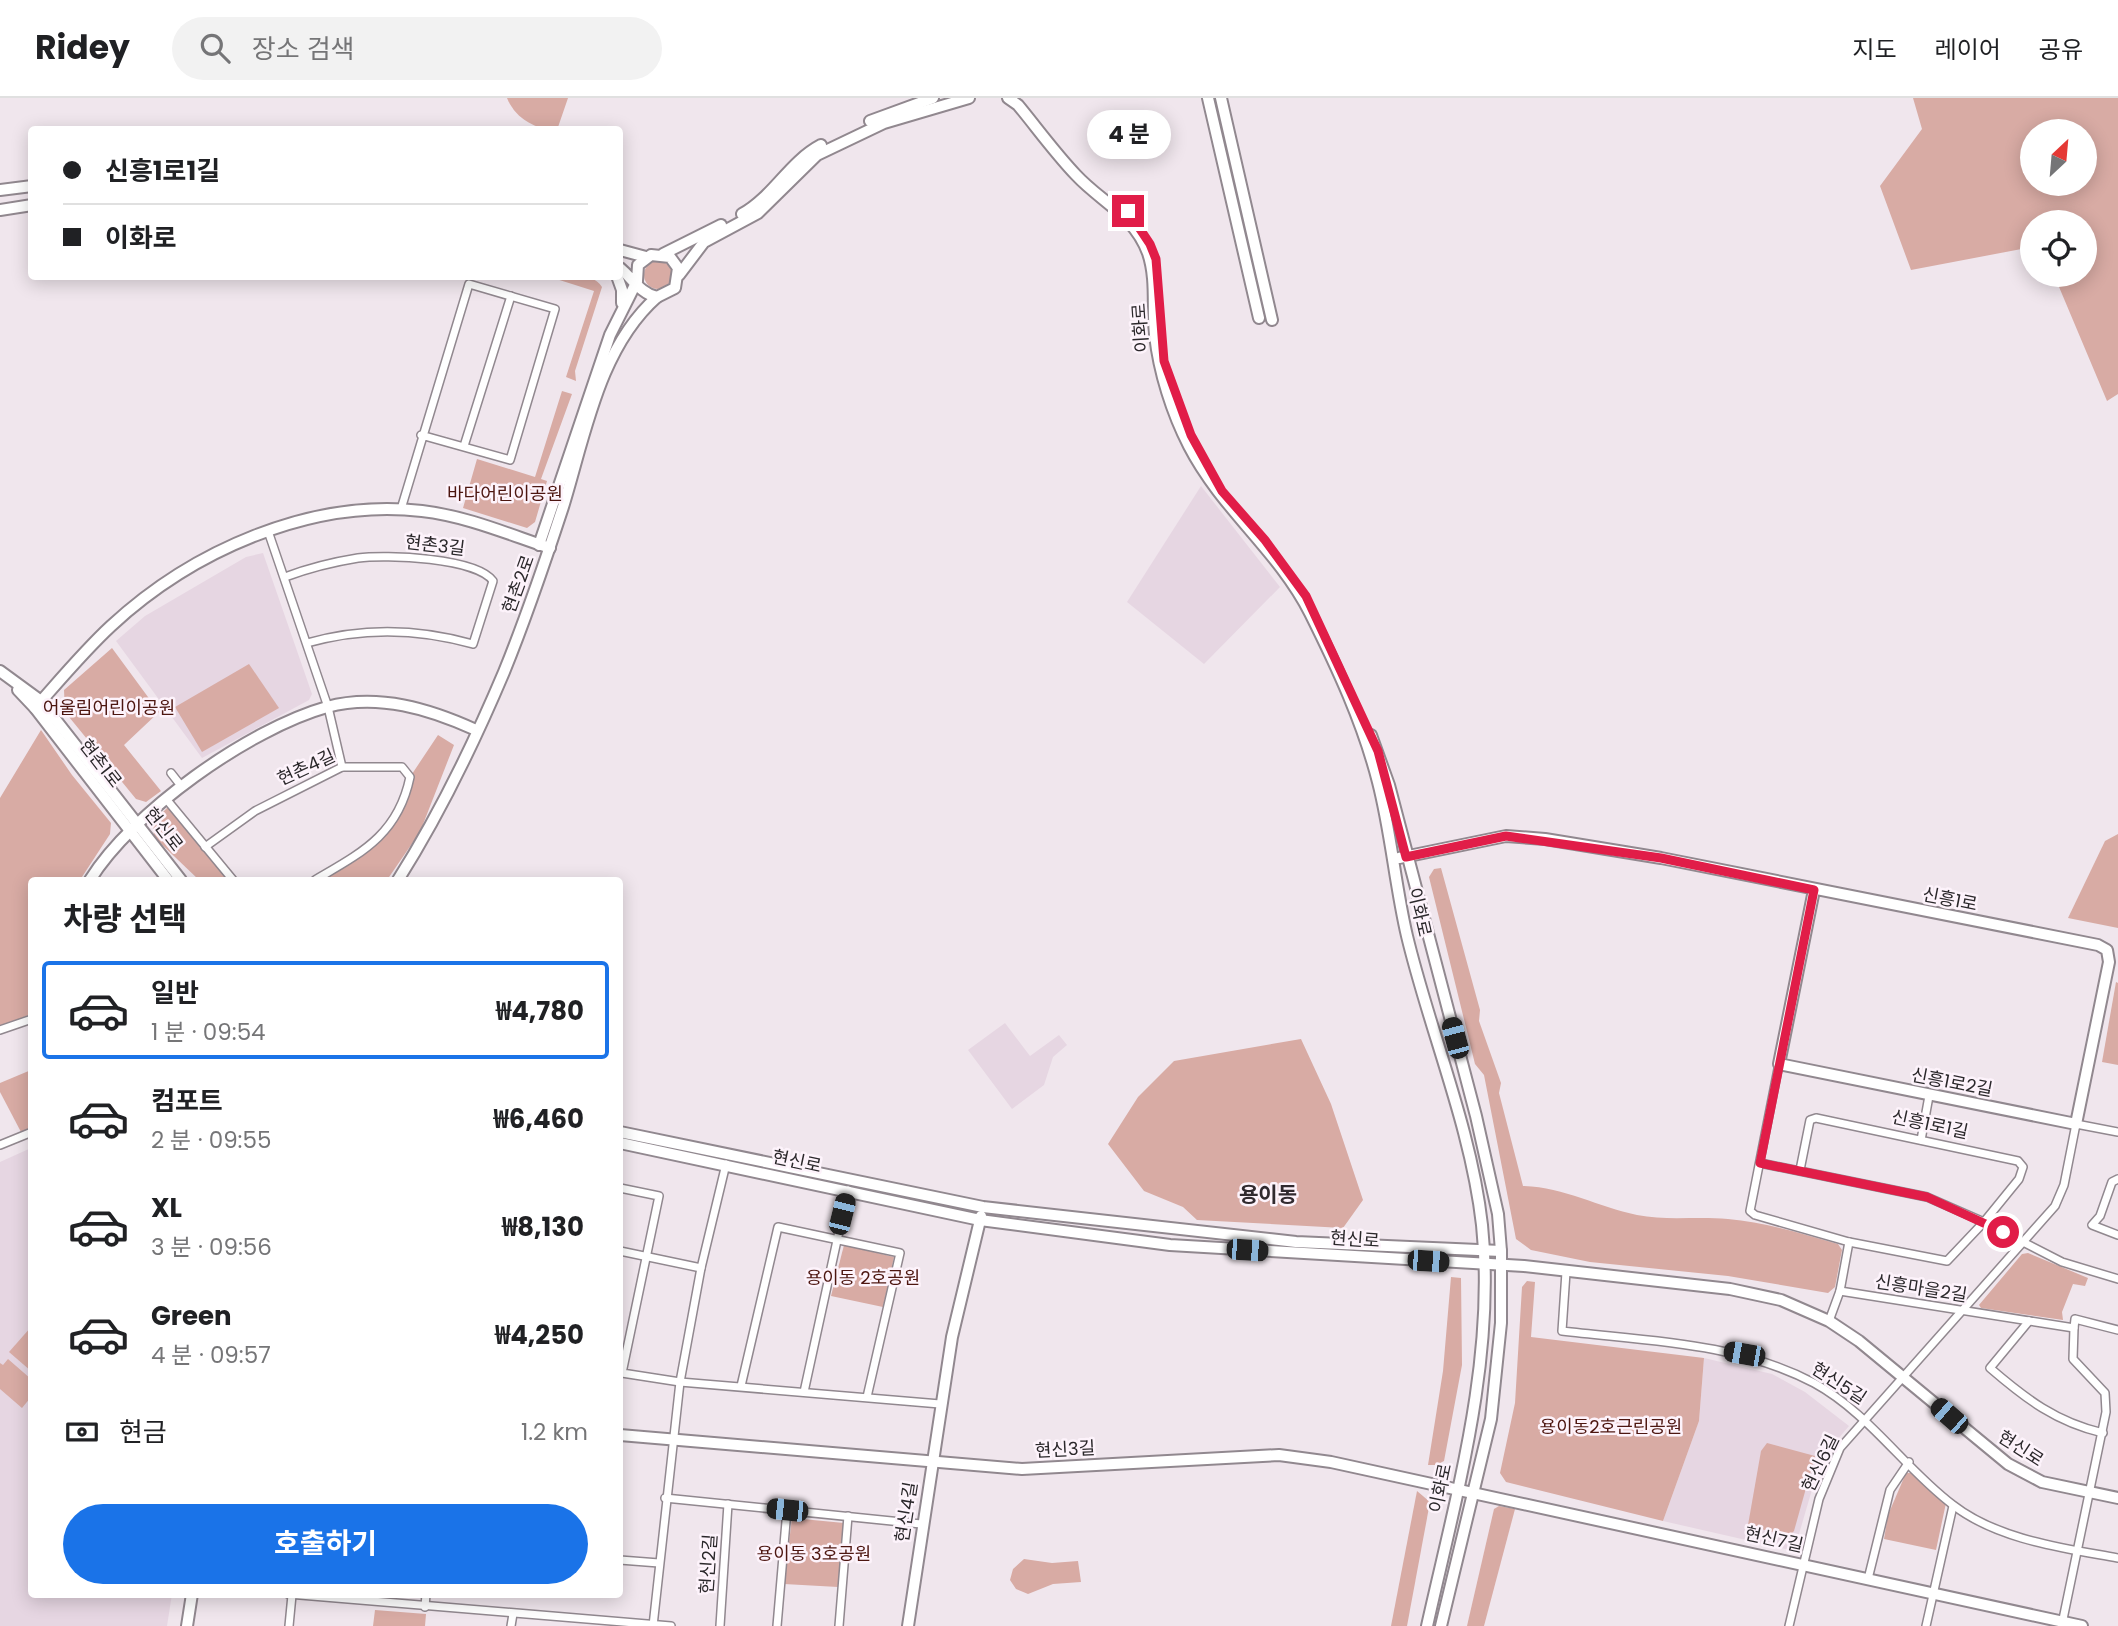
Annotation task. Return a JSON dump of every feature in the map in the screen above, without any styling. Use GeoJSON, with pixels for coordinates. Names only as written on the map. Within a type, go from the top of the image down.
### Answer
{"type":"FeatureCollection","features":[{"type":"Feature","properties":{"kind":"street"},"geometry":{"type":"LineString","coordinates":[[623,251],[646,257],[663,254],[745,213],[759,203],[808,153],[886,114],[933,98]]}},
{"type":"Feature","properties":{"kind":"street"},"geometry":{"type":"LineString","coordinates":[[623,270],[637,281],[644,292],[657,297],[670,293],[679,275],[704,242],[758,213],[817,155],[884,123],[969,98]]}},
{"type":"Feature","properties":{"kind":"street","name":"이화로"},"geometry":{"type":"LineString","coordinates":[[1008,98],[1018,105],[1078,178],[1131,222],[1147,251],[1154,278],[1155,333],[1162,374],[1186,440],[1208,482],[1285,572],[1308,610],[1369,750],[1379,786],[1390,860],[1408,938],[1473,1177],[1482,1226],[1485,1298],[1472,1415],[1427,1626]]}},
{"type":"Feature","properties":{"kind":"street","name":"이화로"},"geometry":{"type":"LineString","coordinates":[[1020,98],[1083,173],[1128,211],[1150,244],[1159,278],[1164,361],[1191,435],[1222,491],[1265,540],[1306,596],[1378,751],[1476,1116],[1498,1214],[1501,1251],[1501,1323],[1490,1419],[1441,1626]]}},
{"type":"Feature","properties":{"kind":"street"},"geometry":{"type":"LineString","coordinates":[[1208,98],[1259,318]]}},
{"type":"Feature","properties":{"kind":"street"},"geometry":{"type":"LineString","coordinates":[[1221,98],[1272,320]]}},
{"type":"Feature","properties":{"kind":"street"},"geometry":{"type":"LineString","coordinates":[[0,190],[28,186]]}},
{"type":"Feature","properties":{"kind":"street"},"geometry":{"type":"LineString","coordinates":[[0,210],[28,206]]}},
{"type":"Feature","properties":{"kind":"street"},"geometry":{"type":"LineString","coordinates":[[663,254],[675,262],[679,275]]}},
{"type":"Feature","properties":{"kind":"street"},"geometry":{"type":"LineString","coordinates":[[637,281],[638,265],[646,257]]}},
{"type":"Feature","properties":{"kind":"street"},"geometry":{"type":"LineString","coordinates":[[618,280],[623,297],[621,310]]}},
{"type":"Feature","properties":{"kind":"street","name":"현촌2로"},"geometry":{"type":"LineString","coordinates":[[400,877],[428,832],[504,672],[621,310],[637,281]]}},
{"type":"Feature","properties":{"kind":"street","name":"현촌3길"},"geometry":{"type":"LineString","coordinates":[[401,509],[421,435],[469,284],[555,309],[510,460],[421,435]]}},
{"type":"Feature","properties":{"kind":"street"},"geometry":{"type":"LineString","coordinates":[[464,446],[511,296]]}},
{"type":"Feature","properties":{"kind":"street","name":"현촌2로"},"geometry":{"type":"LineString","coordinates":[[544,546],[619,342],[639,312],[657,297]]}},
{"type":"Feature","properties":{"kind":"street","name":"현촌3길"},"geometry":{"type":"LineString","coordinates":[[38,704],[112,625],[174,578],[229,547],[268,531],[302,521],[401,509],[463,520],[544,546]]}},
{"type":"Feature","properties":{"kind":"street"},"geometry":{"type":"LineString","coordinates":[[268,531],[328,707],[342,767]]}},
{"type":"Feature","properties":{"kind":"street","name":"현촌3길"},"geometry":{"type":"LineString","coordinates":[[285,577],[312,567],[361,558],[416,558],[477,568],[493,582],[473,644],[435,633],[389,630],[340,634],[307,643]]}},
{"type":"Feature","properties":{"kind":"street","name":"현신로"},"geometry":{"type":"LineString","coordinates":[[0,672],[38,704],[134,827],[178,877]]}},
{"type":"Feature","properties":{"kind":"street"},"geometry":{"type":"LineString","coordinates":[[93,877],[134,827],[182,787],[240,747],[289,722],[328,707],[400,704],[439,712],[476,730]]}},
{"type":"Feature","properties":{"kind":"street","name":"현촌4길"},"geometry":{"type":"LineString","coordinates":[[205,848],[255,811],[342,767],[402,767],[410,778],[408,789],[383,834],[372,847],[320,877]]}},
{"type":"Feature","properties":{"kind":"street"},"geometry":{"type":"LineString","coordinates":[[170,773],[182,787]]}},
{"type":"Feature","properties":{"kind":"street"},"geometry":{"type":"LineString","coordinates":[[167,800],[230,877]]}},
{"type":"Feature","properties":{"kind":"street"},"geometry":{"type":"LineString","coordinates":[[134,827],[166,877]]}},
{"type":"Feature","properties":{"kind":"street","name":"신흥1로"},"geometry":{"type":"LineString","coordinates":[[1390,860],[1506,836],[1661,858],[2098,945],[2107,950],[2109,961],[2064,1185],[2055,1206],[1962,1310]]}},
{"type":"Feature","properties":{"kind":"street","name":"신흥1로1길"},"geometry":{"type":"LineString","coordinates":[[1800,1170],[1810,1120],[1815,1118],[2018,1161],[2023,1167],[2019,1179],[1947,1261],[1849,1242],[1750,1211],[1814,890]]}},
{"type":"Feature","properties":{"kind":"street"},"geometry":{"type":"LineString","coordinates":[[0,1030],[28,1020]]}},
{"type":"Feature","properties":{"kind":"street","name":"신흥1로2길"},"geometry":{"type":"LineString","coordinates":[[1779,1064],[2118,1132]]}},
{"type":"Feature","properties":{"kind":"street"},"geometry":{"type":"LineString","coordinates":[[1921,1140],[1929,1096]]}},
{"type":"Feature","properties":{"kind":"street","name":"현신로"},"geometry":{"type":"LineString","coordinates":[[623,1133],[983,1207],[1296,1242],[1501,1251]]}},
{"type":"Feature","properties":{"kind":"street"},"geometry":{"type":"LineString","coordinates":[[0,1145],[28,1134]]}},
{"type":"Feature","properties":{"kind":"street","name":"현신로"},"geometry":{"type":"LineString","coordinates":[[623,1144],[849,1189],[980,1220],[1170,1245],[1566,1272],[1730,1289],[1781,1300],[1829,1321],[1902,1375],[2008,1464],[2042,1482],[2118,1498]]}},
{"type":"Feature","properties":{"kind":"street"},"geometry":{"type":"LineString","coordinates":[[653,1625],[680,1382],[701,1268],[726,1163]]}},
{"type":"Feature","properties":{"kind":"street"},"geometry":{"type":"LineString","coordinates":[[1760,1163],[1927,1197],[1984,1222],[2062,1262],[2118,1279]]}},
{"type":"Feature","properties":{"kind":"street"},"geometry":{"type":"LineString","coordinates":[[2118,1179],[2112,1182],[2100,1216],[2092,1225],[2118,1235]]}},
{"type":"Feature","properties":{"kind":"street"},"geometry":{"type":"LineString","coordinates":[[623,1189],[659,1196],[623,1364]]}},
{"type":"Feature","properties":{"kind":"street"},"geometry":{"type":"LineString","coordinates":[[804,1392],[849,1189]]}},
{"type":"Feature","properties":{"kind":"street","name":"현신4길"},"geometry":{"type":"LineString","coordinates":[[908,1626],[940,1404],[952,1337],[983,1207]]}},
{"type":"Feature","properties":{"kind":"street"},"geometry":{"type":"LineString","coordinates":[[741,1386],[778,1227],[900,1253],[867,1397]]}},
{"type":"Feature","properties":{"kind":"street"},"geometry":{"type":"LineString","coordinates":[[1829,1321],[1840,1291],[1849,1242]]}},
{"type":"Feature","properties":{"kind":"street"},"geometry":{"type":"LineString","coordinates":[[623,1252],[701,1268]]}},
{"type":"Feature","properties":{"kind":"street","name":"현신5길"},"geometry":{"type":"LineString","coordinates":[[1566,1272],[1562,1331],[1744,1354],[1779,1366],[1817,1385],[1863,1419],[1953,1506],[2010,1533],[2077,1551],[2118,1558]]}},
{"type":"Feature","properties":{"kind":"street","name":"신흥마을2길"},"geometry":{"type":"LineString","coordinates":[[1840,1291],[2074,1328],[2076,1319],[2118,1330]]}},
{"type":"Feature","properties":{"kind":"street","name":"현신6길"},"geometry":{"type":"LineString","coordinates":[[1788,1626],[1802,1563],[1827,1476],[1840,1448],[1962,1310]]}},
{"type":"Feature","properties":{"kind":"street"},"geometry":{"type":"LineString","coordinates":[[2029,1321],[1990,1368],[2038,1409],[2076,1426],[2103,1433]]}},
{"type":"Feature","properties":{"kind":"street"},"geometry":{"type":"LineString","coordinates":[[2063,1624],[2103,1433],[2105,1393],[2073,1359],[2074,1328]]}},
{"type":"Feature","properties":{"kind":"street"},"geometry":{"type":"LineString","coordinates":[[623,1373],[680,1382],[940,1404]]}},
{"type":"Feature","properties":{"kind":"street","name":"현신3길"},"geometry":{"type":"LineString","coordinates":[[623,1435],[1022,1469],[1279,1455],[1331,1462],[1458,1490]]}},
{"type":"Feature","properties":{"kind":"street"},"geometry":{"type":"LineString","coordinates":[[1868,1579],[1890,1490],[1909,1462]]}},
{"type":"Feature","properties":{"kind":"street","name":"현신7길"},"geometry":{"type":"LineString","coordinates":[[1458,1490],[2082,1626]]}},
{"type":"Feature","properties":{"kind":"street"},"geometry":{"type":"LineString","coordinates":[[665,1498],[921,1524]]}},
{"type":"Feature","properties":{"kind":"street","name":"현신2길"},"geometry":{"type":"LineString","coordinates":[[720,1626],[728,1504]]}},
{"type":"Feature","properties":{"kind":"street"},"geometry":{"type":"LineString","coordinates":[[1926,1626],[1953,1506]]}},
{"type":"Feature","properties":{"kind":"street"},"geometry":{"type":"LineString","coordinates":[[777,1626],[787,1510]]}},
{"type":"Feature","properties":{"kind":"street"},"geometry":{"type":"LineString","coordinates":[[839,1626],[849,1516]]}},
{"type":"Feature","properties":{"kind":"street"},"geometry":{"type":"LineString","coordinates":[[623,1560],[659,1563]]}},
{"type":"Feature","properties":{"kind":"street"},"geometry":{"type":"LineString","coordinates":[[187,1626],[191,1598]]}},
{"type":"Feature","properties":{"kind":"street"},"geometry":{"type":"LineString","coordinates":[[289,1626],[290,1598]]}},
{"type":"Feature","properties":{"kind":"street"},"geometry":{"type":"LineString","coordinates":[[332,1598],[671,1626]]}},
{"type":"Feature","properties":{"kind":"street"},"geometry":{"type":"LineString","coordinates":[[425,1607],[426,1598]]}},
{"type":"Feature","properties":{"kind":"street"},"geometry":{"type":"LineString","coordinates":[[512,1626],[513,1614]]}},
{"type":"Feature","properties":{"kind":"shaded area"},"geometry":{"type":"Polygon","coordinates":[[[1201,486],[1280,587],[1204,664],[1127,602],[1201,486]]]}},
{"type":"Feature","properties":{"kind":"shaded area"},"geometry":{"type":"Polygon","coordinates":[[[263,553],[312,694],[309,700],[202,758],[116,641],[145,616],[246,557],[263,553]]]}},
{"type":"Feature","properties":{"kind":"shaded area"},"geometry":{"type":"Polygon","coordinates":[[[1005,1023],[1030,1056],[1059,1035],[1067,1045],[1053,1057],[1044,1085],[1012,1109],[968,1050],[1005,1023]]]}},
{"type":"Feature","properties":{"kind":"shaded area"},"geometry":{"type":"Polygon","coordinates":[[[28,1149],[28,1598],[171,1598],[167,1626],[0,1626],[0,1162],[28,1149]]]}},
{"type":"Feature","properties":{"kind":"shaded area"},"geometry":{"type":"Polygon","coordinates":[[[1704,1358],[1772,1374],[1805,1392],[1849,1426],[1821,1459],[1794,1551],[1663,1521],[1699,1421],[1704,1358]]]}},
{"type":"Feature","properties":{"kind":"green space"},"geometry":{"type":"Polygon","coordinates":[[[507,98],[568,98],[558,126],[534,125],[521,117],[507,98]]]}},
{"type":"Feature","properties":{"kind":"green space"},"geometry":{"type":"Polygon","coordinates":[[[1913,98],[2118,98],[2118,394],[2107,401],[2059,287],[2097,287],[2097,210],[2020,210],[2020,249],[1911,270],[1880,186],[1922,129],[1913,98]]]}},
{"type":"Feature","properties":{"kind":"green space"},"geometry":{"type":"Polygon","coordinates":[[[658,261],[668,265],[672,275],[668,285],[658,289],[648,285],[644,275],[648,265],[658,261]]]}},
{"type":"Feature","properties":{"kind":"green space"},"geometry":{"type":"Polygon","coordinates":[[[559,280],[594,280],[602,287],[575,371],[576,381],[566,377],[594,291],[559,280]]]}},
{"type":"Feature","properties":{"kind":"green space","name":"바다어린이공원"},"geometry":{"type":"Polygon","coordinates":[[[562,391],[572,394],[541,479],[547,481],[535,522],[527,528],[463,508],[477,459],[535,477],[562,391]]]}},
{"type":"Feature","properties":{"kind":"green space","name":"어울림어린이공원"},"geometry":{"type":"Polygon","coordinates":[[[112,648],[159,712],[124,745],[161,791],[146,802],[136,799],[65,712],[64,690],[112,648]]]}},
{"type":"Feature","properties":{"kind":"green space"},"geometry":{"type":"Polygon","coordinates":[[[249,664],[279,708],[202,752],[175,707],[249,664]]]}},
{"type":"Feature","properties":{"kind":"green space"},"geometry":{"type":"Polygon","coordinates":[[[41,730],[72,775],[111,823],[110,834],[82,877],[28,877],[28,1015],[0,1027],[0,798],[41,730]]]}},
{"type":"Feature","properties":{"kind":"green space"},"geometry":{"type":"Polygon","coordinates":[[[438,735],[454,745],[420,832],[389,877],[319,877],[383,834],[410,777],[438,735]]]}},
{"type":"Feature","properties":{"kind":"green space"},"geometry":{"type":"Polygon","coordinates":[[[171,804],[231,877],[196,877],[154,837],[153,822],[171,804]]]}},
{"type":"Feature","properties":{"kind":"green space"},"geometry":{"type":"Polygon","coordinates":[[[2118,834],[2118,928],[2068,918],[2105,841],[2118,834]]]}},
{"type":"Feature","properties":{"kind":"green space"},"geometry":{"type":"Polygon","coordinates":[[[1441,868],[1480,1010],[1479,1021],[1501,1083],[1499,1093],[1523,1186],[1553,1190],[1637,1215],[1660,1218],[1716,1218],[1756,1223],[1838,1244],[1842,1250],[1835,1287],[1828,1293],[1728,1276],[1590,1262],[1531,1250],[1516,1239],[1484,1075],[1475,1064],[1429,877],[1434,869],[1441,868]]]}},
{"type":"Feature","properties":{"kind":"green space"},"geometry":{"type":"Polygon","coordinates":[[[2116,982],[2118,983],[2118,1065],[2102,1062],[2116,982]]]}},
{"type":"Feature","properties":{"kind":"green space"},"geometry":{"type":"Polygon","coordinates":[[[1301,1039],[1331,1104],[1363,1200],[1343,1228],[1197,1220],[1183,1207],[1144,1191],[1108,1144],[1138,1097],[1174,1061],[1301,1039]]]}},
{"type":"Feature","properties":{"kind":"green space"},"geometry":{"type":"Polygon","coordinates":[[[28,1071],[28,1128],[21,1132],[0,1092],[0,1083],[28,1071]]]}},
{"type":"Feature","properties":{"kind":"green space","name":"용이동 2호공원"},"geometry":{"type":"Polygon","coordinates":[[[844,1245],[894,1257],[883,1307],[831,1296],[844,1245]]]}},
{"type":"Feature","properties":{"kind":"green space"},"geometry":{"type":"Polygon","coordinates":[[[2028,1253],[2088,1278],[2085,1286],[2073,1284],[2062,1312],[2063,1320],[1981,1308],[1979,1305],[2022,1254],[2028,1253]]]}},
{"type":"Feature","properties":{"kind":"green space"},"geometry":{"type":"Polygon","coordinates":[[[1451,1277],[1461,1278],[1462,1365],[1444,1461],[1428,1465],[1443,1371],[1451,1277]]]}},
{"type":"Feature","properties":{"kind":"green space","name":"용이동2호근린공원"},"geometry":{"type":"Polygon","coordinates":[[[1527,1281],[1535,1282],[1531,1337],[1704,1358],[1699,1421],[1663,1521],[1506,1482],[1500,1473],[1515,1403],[1522,1287],[1527,1281]]]}},
{"type":"Feature","properties":{"kind":"green space"},"geometry":{"type":"Polygon","coordinates":[[[28,1330],[28,1368],[9,1352],[28,1330]]]}},
{"type":"Feature","properties":{"kind":"green space"},"geometry":{"type":"Polygon","coordinates":[[[8,1359],[28,1376],[28,1401],[22,1408],[0,1389],[0,1363],[3,1365],[8,1359]]]}},
{"type":"Feature","properties":{"kind":"green space"},"geometry":{"type":"Polygon","coordinates":[[[1767,1443],[1815,1456],[1794,1531],[1788,1537],[1748,1525],[1761,1451],[1767,1443]]]}},
{"type":"Feature","properties":{"kind":"green space"},"geometry":{"type":"Polygon","coordinates":[[[1906,1473],[1912,1473],[1946,1503],[1936,1550],[1884,1539],[1888,1515],[1906,1473]]]}},
{"type":"Feature","properties":{"kind":"green space"},"geometry":{"type":"Polygon","coordinates":[[[1417,1491],[1430,1502],[1407,1626],[1391,1626],[1417,1491]]]}},
{"type":"Feature","properties":{"kind":"green space"},"geometry":{"type":"Polygon","coordinates":[[[1499,1506],[1515,1509],[1484,1626],[1467,1626],[1494,1509],[1499,1506]]]}},
{"type":"Feature","properties":{"kind":"green space","name":"용이동 3호공원"},"geometry":{"type":"Polygon","coordinates":[[[792,1518],[844,1523],[838,1587],[784,1584],[792,1518]]]}},
{"type":"Feature","properties":{"kind":"green space"},"geometry":{"type":"Polygon","coordinates":[[[1024,1559],[1052,1563],[1078,1561],[1081,1582],[1053,1584],[1028,1594],[1016,1589],[1010,1580],[1013,1569],[1024,1559]]]}},
{"type":"Feature","properties":{"kind":"green space"},"geometry":{"type":"Polygon","coordinates":[[[375,1610],[426,1614],[425,1626],[373,1626],[375,1610]]]}},
{"type":"Feature","properties":{"kind":"district","name":"용이동"},"geometry":{"type":"Point","coordinates":[1268,1194]}},
{"type":"Feature","properties":{"kind":"route"},"geometry":{"type":"LineString","coordinates":[[1128,211],[1138,223],[1156,259],[1164,361],[1191,435],[1222,491],[1239,514],[1265,540],[1306,596],[1378,751],[1406,857],[1506,836],[1545,839],[1661,858],[1814,890],[1760,1163],[1927,1197],[1946,1203],[2003,1232]]}}]}
